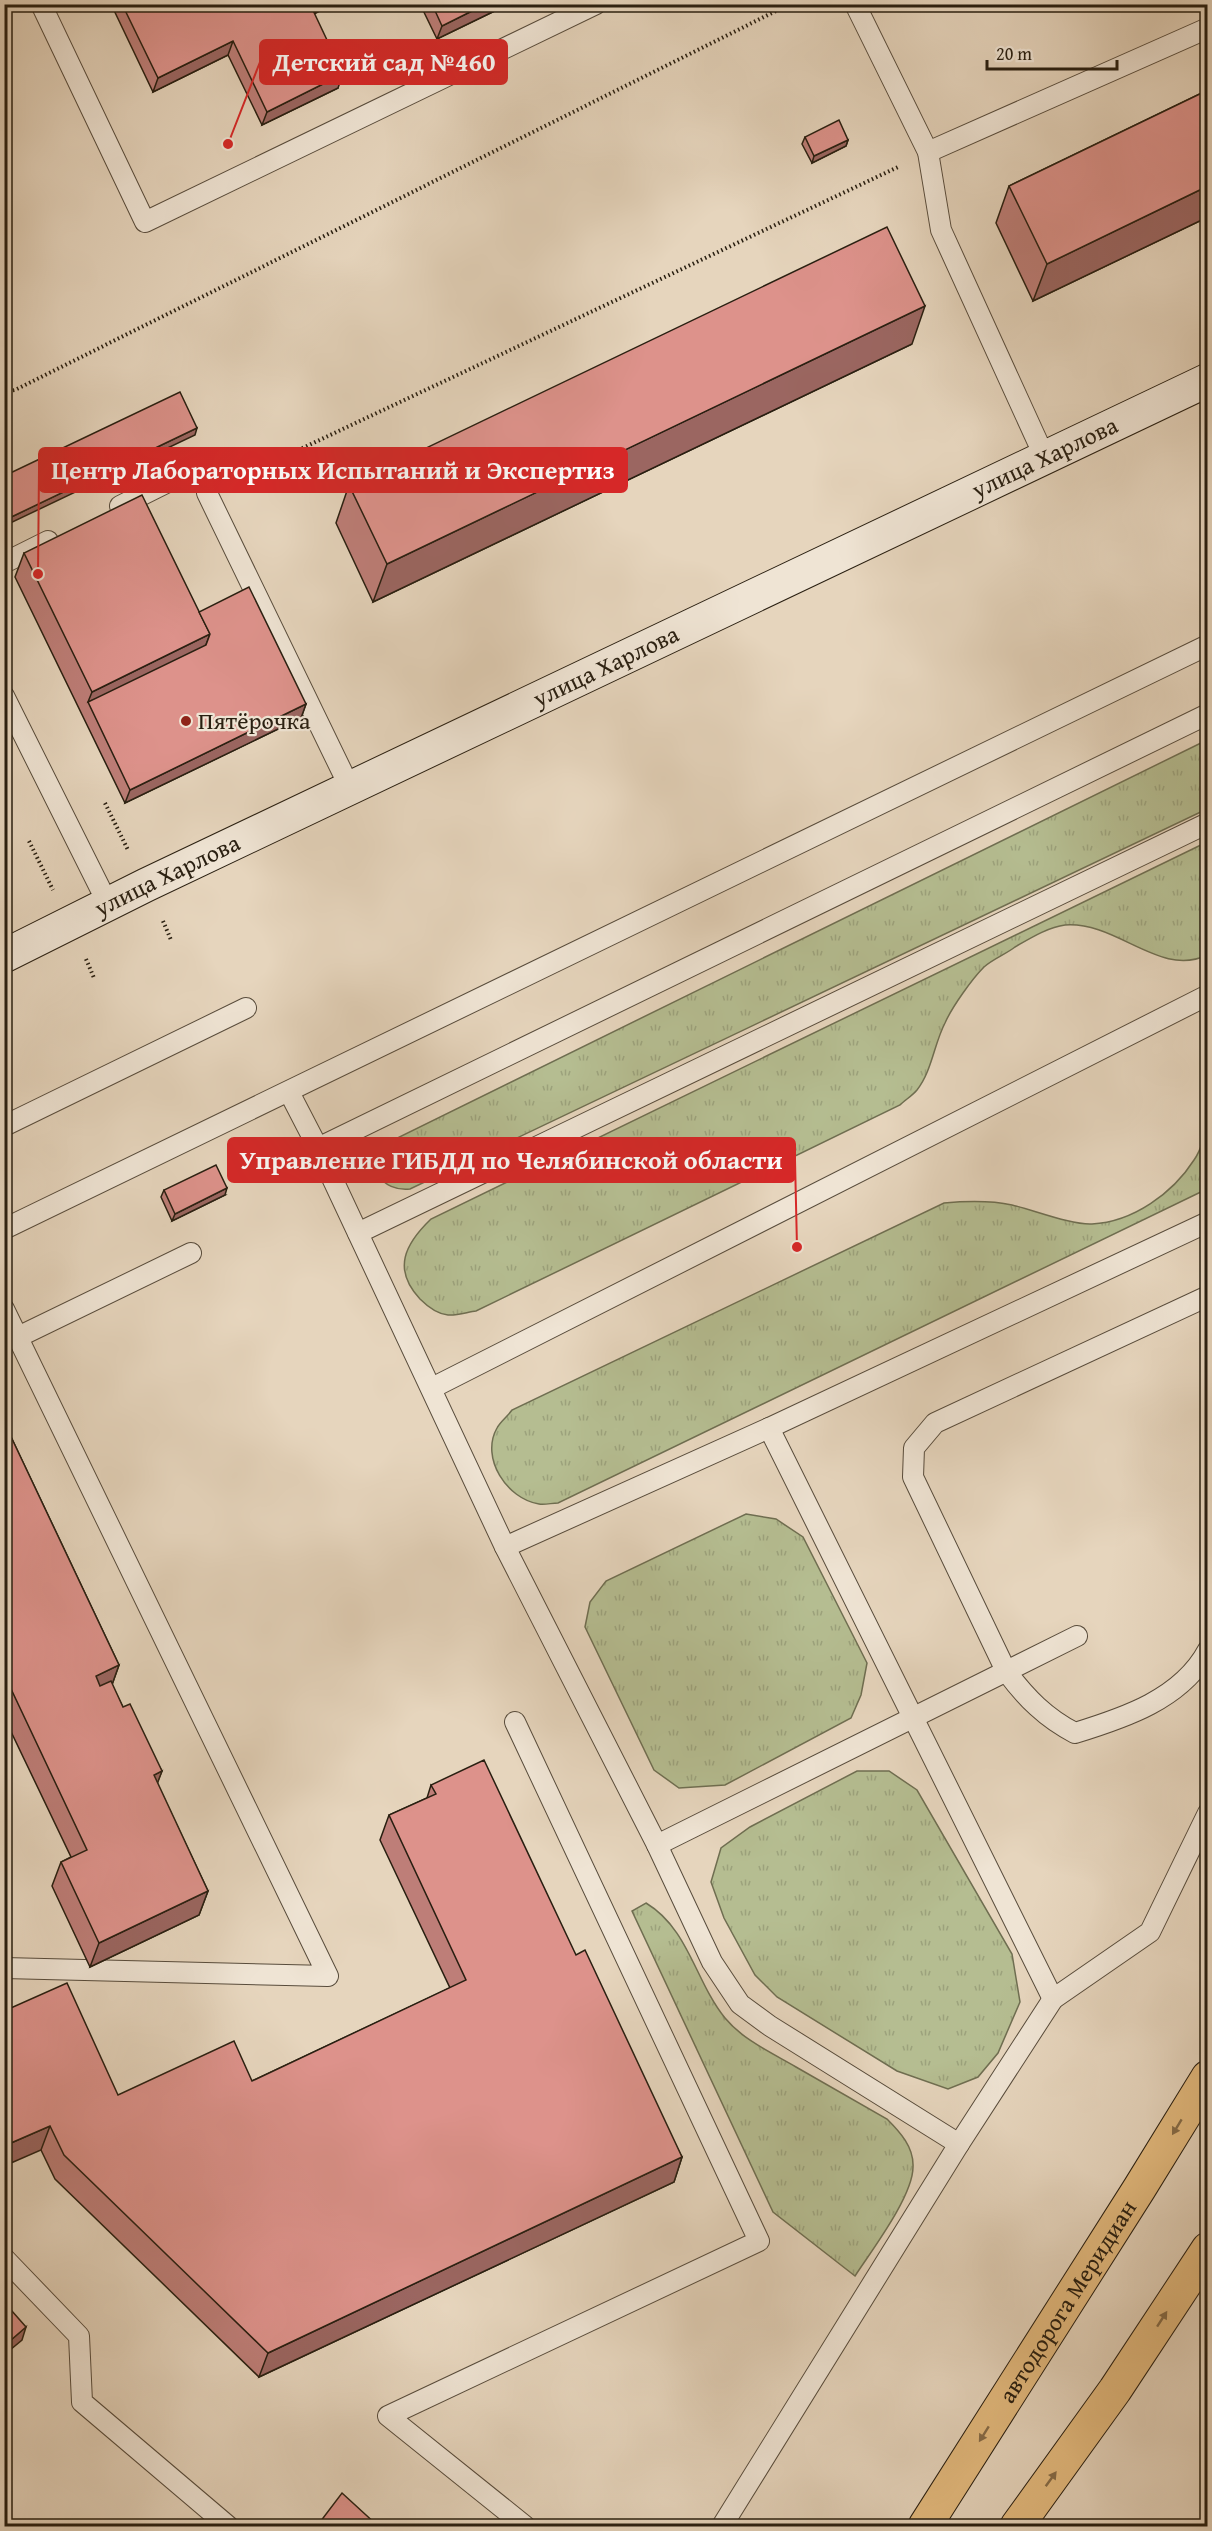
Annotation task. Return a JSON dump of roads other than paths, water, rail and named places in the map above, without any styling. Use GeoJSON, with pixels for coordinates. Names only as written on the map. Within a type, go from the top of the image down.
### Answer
{"type":"FeatureCollection","features":[{"type":"Feature","properties":{"kind":"main road","name":"автодорога Меридиан"},"geometry":{"type":"LineString","coordinates":[[926,2526],[1140,2189],[1208,2077]]}},
{"type":"Feature","properties":{"kind":"main road"},"geometry":{"type":"LineString","coordinates":[[1017,2526],[1115,2390],[1208,2249]]}},
{"type":"Feature","properties":{"kind":"street","name":"улица Харлова"},"geometry":{"type":"LineString","coordinates":[[4,956],[350,788],[1208,380]]}},
{"type":"Feature","properties":{"kind":"lane"},"geometry":{"type":"LineString","coordinates":[[41,4],[145,222],[596,4]]}},
{"type":"Feature","properties":{"kind":"lane"},"geometry":{"type":"LineString","coordinates":[[855,4],[928,152],[940,230],[1045,458]]}},
{"type":"Feature","properties":{"kind":"lane"},"geometry":{"type":"LineString","coordinates":[[928,152],[1208,28]]}},
{"type":"Feature","properties":{"kind":"lane"},"geometry":{"type":"LineString","coordinates":[[106,513],[198,467]]}},
{"type":"Feature","properties":{"kind":"lane"},"geometry":{"type":"LineString","coordinates":[[207,493],[350,788]]}},
{"type":"Feature","properties":{"kind":"lane"},"geometry":{"type":"LineString","coordinates":[[4,563],[66,532]]}},
{"type":"Feature","properties":{"kind":"lane"},"geometry":{"type":"LineString","coordinates":[[4,1229],[1208,645]]}},
{"type":"Feature","properties":{"kind":"lane"},"geometry":{"type":"LineString","coordinates":[[4,696],[108,904]]}},
{"type":"Feature","properties":{"kind":"lane"},"geometry":{"type":"LineString","coordinates":[[318,1148],[1208,714]]}},
{"type":"Feature","properties":{"kind":"lane"},"geometry":{"type":"LineString","coordinates":[[358,1233],[1208,824]]}},
{"type":"Feature","properties":{"kind":"lane"},"geometry":{"type":"LineString","coordinates":[[432,1388],[1208,995]]}},
{"type":"Feature","properties":{"kind":"lane"},"geometry":{"type":"LineString","coordinates":[[4,1126],[246,1008]]}},
{"type":"Feature","properties":{"kind":"lane"},"geometry":{"type":"LineString","coordinates":[[289,1092],[432,1388],[505,1547],[657,1845],[712,1962],[740,2004],[770,2026],[959,2144]]}},
{"type":"Feature","properties":{"kind":"lane"},"geometry":{"type":"LineString","coordinates":[[505,1547],[770,1428],[1208,1222]]}},
{"type":"Feature","properties":{"kind":"lane"},"geometry":{"type":"LineString","coordinates":[[18,1337],[191,1253]]}},
{"type":"Feature","properties":{"kind":"lane"},"geometry":{"type":"LineString","coordinates":[[1208,1296],[935,1424],[915,1448],[913,1477],[1006,1671],[1024,1695],[1052,1721],[1075,1733],[1125,1718],[1168,1693],[1199,1666],[1208,1650]]}},
{"type":"Feature","properties":{"kind":"lane"},"geometry":{"type":"LineString","coordinates":[[4,1309],[328,1976],[4,1968]]}},
{"type":"Feature","properties":{"kind":"lane"},"geometry":{"type":"LineString","coordinates":[[770,1428],[1053,1999]]}},
{"type":"Feature","properties":{"kind":"lane"},"geometry":{"type":"LineString","coordinates":[[657,1845],[1077,1636]]}},
{"type":"Feature","properties":{"kind":"lane"},"geometry":{"type":"LineString","coordinates":[[515,1722],[759,2241],[388,2416],[525,2526]]}},
{"type":"Feature","properties":{"kind":"lane"},"geometry":{"type":"LineString","coordinates":[[722,2526],[959,2144],[1053,1999],[1150,1932],[1208,1813]]}},
{"type":"Feature","properties":{"kind":"lane"},"geometry":{"type":"LineString","coordinates":[[4,2258],[79,2337],[82,2402],[228,2526]]}},
{"type":"Feature","properties":{"kind":"place","name":"Детский сад №460"},"geometry":{"type":"Point","coordinates":[228,144]}},
{"type":"Feature","properties":{"kind":"place","name":"Центр Лабораторных Испытаний и Экспертиз"},"geometry":{"type":"Point","coordinates":[38,574]}},
{"type":"Feature","properties":{"kind":"place","name":"Пятёрочка"},"geometry":{"type":"Point","coordinates":[186,721]}},
{"type":"Feature","properties":{"kind":"place","name":"Управление ГИБДД по Челябинской области"},"geometry":{"type":"Point","coordinates":[797,1247]}}]}
